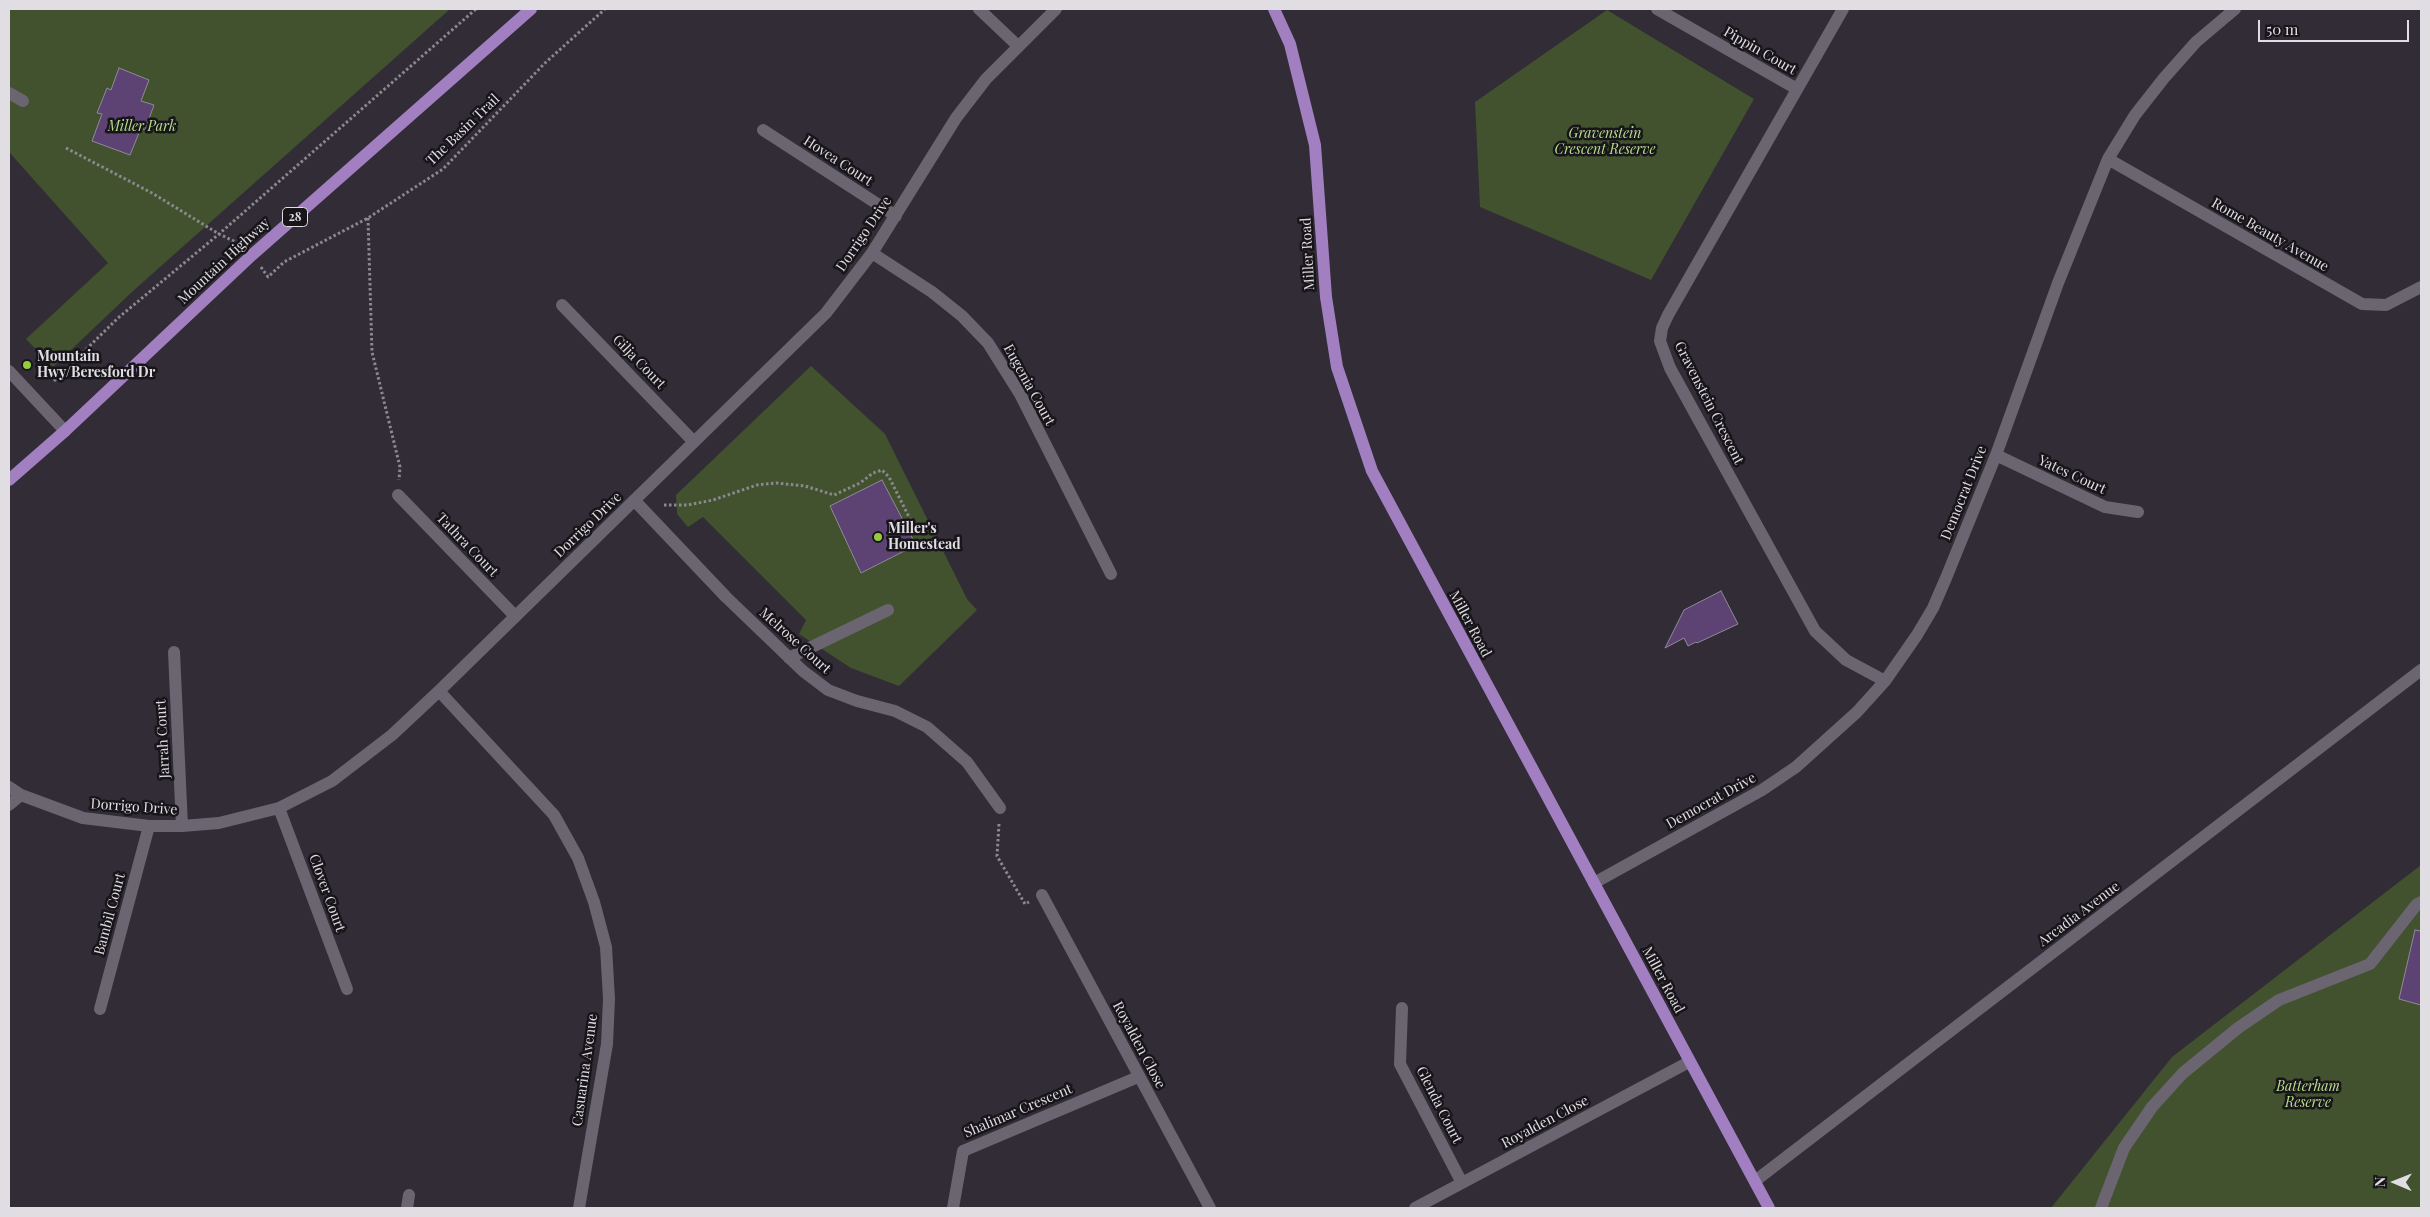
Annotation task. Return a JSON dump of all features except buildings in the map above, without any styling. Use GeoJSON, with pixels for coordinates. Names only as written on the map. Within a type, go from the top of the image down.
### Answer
{"type":"FeatureCollection","features":[{"type":"Feature","properties":{"kind":"main road","name":"Mountain Highway"},"geometry":{"type":"LineString","coordinates":[[9,480],[65,431],[252,255],[531,9]]}},
{"type":"Feature","properties":{"kind":"main road","name":"Miller Road"},"geometry":{"type":"LineString","coordinates":[[1274,9],[1290,44],[1315,145],[1326,297],[1337,367],[1372,471],[1769,1208]]}},
{"type":"Feature","properties":{"kind":"street"},"geometry":{"type":"LineString","coordinates":[[979,9],[1018,46]]}},
{"type":"Feature","properties":{"kind":"street","name":"Dorrigo Drive"},"geometry":{"type":"LineString","coordinates":[[9,787],[21,794],[83,818],[149,826],[182,826],[219,823],[279,808],[332,781],[392,735],[439,691],[826,313],[872,253],[956,118],[986,79],[1056,9]]}},
{"type":"Feature","properties":{"kind":"street","name":"Pippin Court"},"geometry":{"type":"LineString","coordinates":[[1657,9],[1797,89]]}},
{"type":"Feature","properties":{"kind":"street","name":"Gravenstein Crescent"},"geometry":{"type":"LineString","coordinates":[[1843,9],[1668,315],[1662,328],[1660,341],[1670,368],[1815,631],[1846,660],[1885,681]]}},
{"type":"Feature","properties":{"kind":"street","name":"Democrat Drive"},"geometry":{"type":"LineString","coordinates":[[1594,883],[1762,790],[1796,767],[1857,712],[1885,681],[1933,608],[1996,456],[2058,283],[2108,160],[2135,115],[2164,78],[2196,42],[2235,9]]}},
{"type":"Feature","properties":{"kind":"street"},"geometry":{"type":"LineString","coordinates":[[9,93],[23,101]]}},
{"type":"Feature","properties":{"kind":"street","name":"Hovea Court"},"geometry":{"type":"LineString","coordinates":[[763,130],[896,216]]}},
{"type":"Feature","properties":{"kind":"street","name":"Rome Beauty Avenue"},"geometry":{"type":"LineString","coordinates":[[2108,160],[2362,304],[2386,305],[2421,287]]}},
{"type":"Feature","properties":{"kind":"street","name":"Eugenia Court"},"geometry":{"type":"LineString","coordinates":[[872,253],[932,292],[962,316],[988,343],[1020,394],[1111,574]]}},
{"type":"Feature","properties":{"kind":"street","name":"Gilja Court"},"geometry":{"type":"LineString","coordinates":[[562,305],[694,442]]}},
{"type":"Feature","properties":{"kind":"street"},"geometry":{"type":"LineString","coordinates":[[9,370],[65,431]]}},
{"type":"Feature","properties":{"kind":"street","name":"Yates Court"},"geometry":{"type":"LineString","coordinates":[[1996,456],[2105,507],[2138,512]]}},
{"type":"Feature","properties":{"kind":"street","name":"Tathra Court"},"geometry":{"type":"LineString","coordinates":[[398,495],[515,616]]}},
{"type":"Feature","properties":{"kind":"street","name":"Melrose Court"},"geometry":{"type":"LineString","coordinates":[[634,500],[726,597],[789,658],[828,690],[856,701],[895,711],[928,727],[967,762],[1000,808]]}},
{"type":"Feature","properties":{"kind":"street"},"geometry":{"type":"LineString","coordinates":[[789,658],[888,610]]}},
{"type":"Feature","properties":{"kind":"street","name":"Jarrah Court"},"geometry":{"type":"LineString","coordinates":[[174,652],[182,826]]}},
{"type":"Feature","properties":{"kind":"street","name":"Arcadia Avenue"},"geometry":{"type":"LineString","coordinates":[[1755,1181],[2421,670]]}},
{"type":"Feature","properties":{"kind":"street","name":"Casuarina Avenue"},"geometry":{"type":"LineString","coordinates":[[439,691],[554,815],[578,858],[594,902],[606,947],[609,999],[607,1044],[579,1208]]}},
{"type":"Feature","properties":{"kind":"street"},"geometry":{"type":"LineString","coordinates":[[9,805],[21,794]]}},
{"type":"Feature","properties":{"kind":"street","name":"Clover Court"},"geometry":{"type":"LineString","coordinates":[[279,808],[347,989]]}},
{"type":"Feature","properties":{"kind":"street","name":"Bambil Court"},"geometry":{"type":"LineString","coordinates":[[100,1009],[149,826]]}},
{"type":"Feature","properties":{"kind":"street","name":"Royalden Close"},"geometry":{"type":"LineString","coordinates":[[1042,896],[1210,1208]]}},
{"type":"Feature","properties":{"kind":"street"},"geometry":{"type":"LineString","coordinates":[[2101,1208],[2124,1148],[2152,1107],[2183,1073],[2238,1028],[2279,1000],[2370,964],[2421,902]]}},
{"type":"Feature","properties":{"kind":"street","name":"Glenda Court"},"geometry":{"type":"LineString","coordinates":[[1402,1008],[1400,1064],[1462,1183]]}},
{"type":"Feature","properties":{"kind":"street","name":"Royalden Close"},"geometry":{"type":"LineString","coordinates":[[1415,1208],[1689,1062]]}},
{"type":"Feature","properties":{"kind":"street","name":"Shalimar Crescent"},"geometry":{"type":"LineString","coordinates":[[953,1208],[963,1151],[1138,1077]]}},
{"type":"Feature","properties":{"kind":"street"},"geometry":{"type":"LineString","coordinates":[[407,1208],[409,1195]]}},
{"type":"Feature","properties":{"kind":"path"},"geometry":{"type":"LineString","coordinates":[[54,381],[118,318],[219,234],[476,9]]}},
{"type":"Feature","properties":{"kind":"path","name":"The Basin Trail"},"geometry":{"type":"LineString","coordinates":[[268,277],[284,262],[368,218],[443,169],[545,63],[605,9]]}},
{"type":"Feature","properties":{"kind":"path"},"geometry":{"type":"LineString","coordinates":[[66,148],[152,194],[219,234]]}},
{"type":"Feature","properties":{"kind":"path"},"geometry":{"type":"LineString","coordinates":[[368,218],[372,352],[400,467],[398,495]]}},
{"type":"Feature","properties":{"kind":"path"},"geometry":{"type":"LineString","coordinates":[[664,505],[713,500],[757,485],[777,483],[805,486],[834,495],[882,470],[889,477],[917,533]]}},
{"type":"Feature","properties":{"kind":"path"},"geometry":{"type":"LineString","coordinates":[[1000,808],[997,856],[1026,904]]}},
{"type":"Feature","properties":{"kind":"green space","name":"Miller Park"},"geometry":{"type":"Polygon","coordinates":[[[9,9],[450,9],[133,291],[53,367],[26,339],[108,263],[9,152],[9,9]]]}},
{"type":"Feature","properties":{"kind":"green space","name":"Gravenstein Crescent Reserve"},"geometry":{"type":"Polygon","coordinates":[[[1607,10],[1754,99],[1651,280],[1480,207],[1475,102],[1607,10]]]}},
{"type":"Feature","properties":{"kind":"green space"},"geometry":{"type":"Polygon","coordinates":[[[811,366],[885,434],[967,599],[977,610],[899,686],[851,668],[799,634],[806,620],[703,517],[688,527],[677,514],[676,495],[811,366]]]}},
{"type":"Feature","properties":{"kind":"green space","name":"Batterham Reserve"},"geometry":{"type":"Polygon","coordinates":[[[2421,865],[2421,1208],[2051,1208],[2172,1057],[2421,865]]]}},
{"type":"Feature","properties":{"kind":"place","name":"Mountain Hwy/Beresford Dr"},"geometry":{"type":"Point","coordinates":[27,365]}},
{"type":"Feature","properties":{"kind":"place","name":"Miller's Homestead"},"geometry":{"type":"Point","coordinates":[878,537]}}]}
